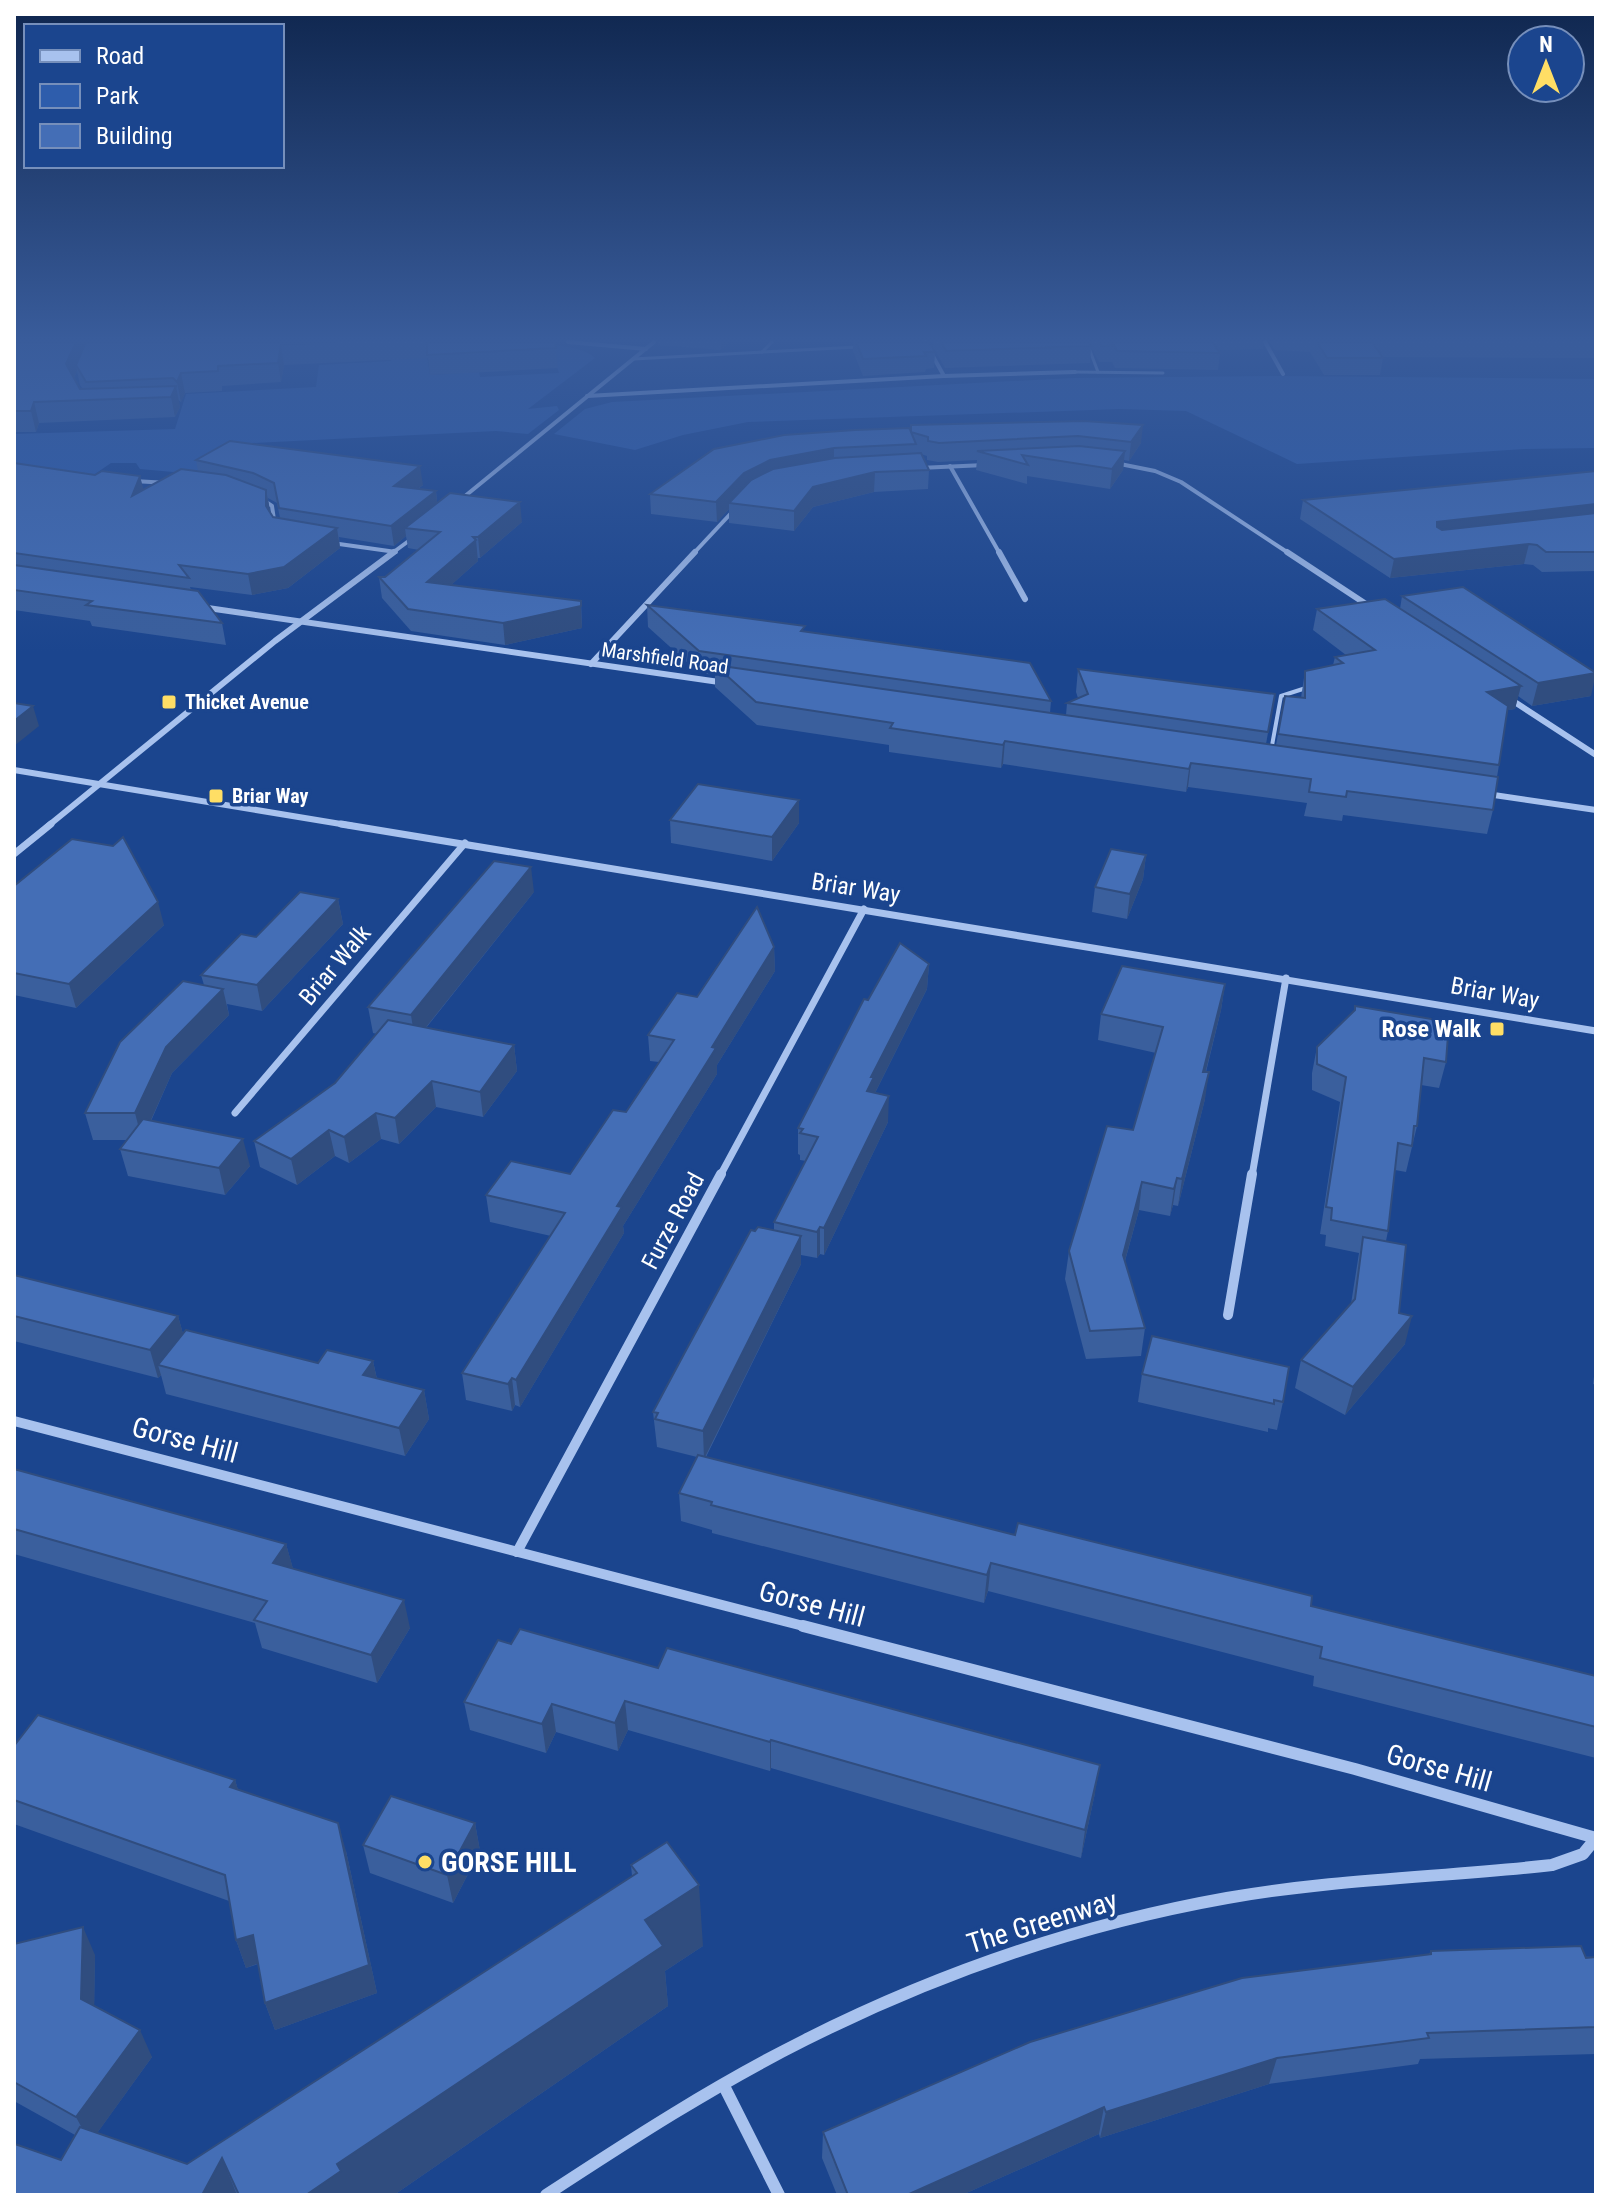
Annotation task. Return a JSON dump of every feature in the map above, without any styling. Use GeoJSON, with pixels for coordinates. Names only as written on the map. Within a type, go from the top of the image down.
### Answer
{"type":"FeatureCollection","features":[{"type":"Feature","properties":{"kind":"street"},"geometry":{"type":"LineString","coordinates":[[453,506],[526,445]]}},
{"type":"Feature","properties":{"kind":"street"},"geometry":{"type":"LineString","coordinates":[[1104,462],[1155,471],[1181,482],[1379,612]]}},
{"type":"Feature","properties":{"kind":"street"},"geometry":{"type":"LineString","coordinates":[[906,468],[998,464]]}},
{"type":"Feature","properties":{"kind":"street"},"geometry":{"type":"LineString","coordinates":[[950,466],[1025,599]]}},
{"type":"Feature","properties":{"kind":"street"},"geometry":{"type":"LineString","coordinates":[[124,480],[177,484]]}},
{"type":"Feature","properties":{"kind":"street"},"geometry":{"type":"LineString","coordinates":[[252,495],[271,501],[275,507],[274,524],[279,533]]}},
{"type":"Feature","properties":{"kind":"street"},"geometry":{"type":"LineString","coordinates":[[591,664],[737,507]]}},
{"type":"Feature","properties":{"kind":"street"},"geometry":{"type":"LineString","coordinates":[[14,854],[302,621],[419,533]]}},
{"type":"Feature","properties":{"kind":"street"},"geometry":{"type":"LineString","coordinates":[[322,541],[396,552]]}},
{"type":"Feature","properties":{"kind":"street","name":"Marshfield Road"},"geometry":{"type":"LineString","coordinates":[[194,606],[733,684]]}},
{"type":"Feature","properties":{"kind":"street"},"geometry":{"type":"LineString","coordinates":[[1506,696],[1596,755]]}},
{"type":"Feature","properties":{"kind":"street","name":"Briar Way"},"geometry":{"type":"LineString","coordinates":[[14,770],[1596,1031]]}},
{"type":"Feature","properties":{"kind":"street"},"geometry":{"type":"LineString","coordinates":[[1471,792],[1596,810]]}},
{"type":"Feature","properties":{"kind":"street","name":"Briar Walk"},"geometry":{"type":"LineString","coordinates":[[235,1113],[465,843]]}},
{"type":"Feature","properties":{"kind":"street","name":"Furze Road"},"geometry":{"type":"LineString","coordinates":[[517,1552],[864,909]]}},
{"type":"Feature","properties":{"kind":"street"},"geometry":{"type":"LineString","coordinates":[[1228,1315],[1286,978]]}},
{"type":"Feature","properties":{"kind":"street","name":"Gorse Hill"},"geometry":{"type":"LineString","coordinates":[[14,1421],[1355,1769],[1596,1838]]}},
{"type":"Feature","properties":{"kind":"street","name":"The Greenway"},"geometry":{"type":"LineString","coordinates":[[546,2195],[631,2139],[841,2022],[927,1985],[1041,1943],[1228,1898],[1331,1884],[1552,1865],[1571,1861],[1583,1854],[1596,1838]]}},
{"type":"Feature","properties":{"kind":"street"},"geometry":{"type":"LineString","coordinates":[[724,2086],[779,2195]]}},
{"type":"Feature","properties":{"kind":"lane"},"geometry":{"type":"LineString","coordinates":[[1268,762],[1281,696],[1313,686]]}},
{"type":"Feature","properties":{"kind":"green space"},"geometry":{"type":"Polygon","coordinates":[[[14,445],[232,445],[195,474],[140,469],[136,463],[111,463],[95,474],[14,477],[14,445]]]}},
{"type":"Feature","properties":{"kind":"green space"},"geometry":{"type":"Polygon","coordinates":[[[610,445],[651,445],[635,450],[610,445]]]}},
{"type":"Feature","properties":{"kind":"green space"},"geometry":{"type":"Polygon","coordinates":[[[1257,445],[1596,445],[1596,448],[1524,449],[1297,464],[1257,445]]]}},
{"type":"Feature","properties":{"kind":"building"},"geometry":{"type":"Polygon","coordinates":[[[223,445],[261,445],[420,466],[394,486],[436,491],[391,526],[279,508],[274,483],[253,473],[196,460],[223,445]]]}},
{"type":"Feature","properties":{"kind":"building"},"geometry":{"type":"Polygon","coordinates":[[[734,445],[894,445],[834,448],[770,460],[744,473],[716,502],[650,494],[714,449],[734,445]]]}},
{"type":"Feature","properties":{"kind":"building"},"geometry":{"type":"Polygon","coordinates":[[[1079,446],[1125,451],[1112,469],[1022,455],[1028,465],[977,451],[1079,446]]]}},
{"type":"Feature","properties":{"kind":"building"},"geometry":{"type":"Polygon","coordinates":[[[921,453],[929,470],[875,472],[813,487],[794,511],[729,503],[751,480],[773,469],[835,458],[921,453]]]}},
{"type":"Feature","properties":{"kind":"building"},"geometry":{"type":"Polygon","coordinates":[[[14,463],[95,475],[102,471],[140,476],[132,496],[181,469],[226,475],[266,490],[266,506],[273,517],[337,528],[284,567],[248,574],[179,565],[189,578],[14,553],[14,463]]]}},
{"type":"Feature","properties":{"kind":"building"},"geometry":{"type":"Polygon","coordinates":[[[1596,471],[1596,504],[1437,522],[1437,527],[1442,530],[1596,513],[1596,552],[1546,552],[1537,545],[1529,544],[1394,559],[1303,500],[1596,471]]]}},
{"type":"Feature","properties":{"kind":"building"},"geometry":{"type":"Polygon","coordinates":[[[450,493],[520,502],[478,537],[473,537],[476,540],[427,582],[581,601],[581,606],[503,623],[408,609],[379,577],[385,577],[440,532],[405,528],[450,493]]]}},
{"type":"Feature","properties":{"kind":"building"},"geometry":{"type":"Polygon","coordinates":[[[14,565],[198,591],[222,623],[86,605],[92,601],[14,590],[14,565]]]}},
{"type":"Feature","properties":{"kind":"building"},"geometry":{"type":"Polygon","coordinates":[[[1463,587],[1596,673],[1538,683],[1402,596],[1463,587]]]}},
{"type":"Feature","properties":{"kind":"building"},"geometry":{"type":"Polygon","coordinates":[[[1385,599],[1521,686],[1487,692],[1508,706],[1499,765],[1278,734],[1285,696],[1305,698],[1305,671],[1343,663],[1335,657],[1375,650],[1317,609],[1385,599]]]}},
{"type":"Feature","properties":{"kind":"building"},"geometry":{"type":"Polygon","coordinates":[[[647,605],[805,626],[801,631],[1030,663],[1051,701],[699,651],[647,605]]]}},
{"type":"Feature","properties":{"kind":"building"},"geometry":{"type":"Polygon","coordinates":[[[715,665],[1498,777],[1493,810],[1347,791],[1346,797],[1309,792],[1311,779],[1191,763],[1189,769],[1005,741],[1003,745],[890,728],[893,723],[756,702],[715,665]]]}},
{"type":"Feature","properties":{"kind":"building"},"geometry":{"type":"Polygon","coordinates":[[[1078,669],[1275,694],[1268,732],[1067,703],[1088,694],[1078,669]]]}},
{"type":"Feature","properties":{"kind":"building"},"geometry":{"type":"Polygon","coordinates":[[[14,703],[33,706],[14,721],[14,703]]]}},
{"type":"Feature","properties":{"kind":"building"},"geometry":{"type":"Polygon","coordinates":[[[698,784],[799,800],[772,837],[670,820],[698,784]]]}},
{"type":"Feature","properties":{"kind":"building"},"geometry":{"type":"Polygon","coordinates":[[[123,837],[158,902],[69,984],[14,973],[14,886],[72,839],[113,846],[123,837]]]}},
{"type":"Feature","properties":{"kind":"building"},"geometry":{"type":"Polygon","coordinates":[[[1111,849],[1146,855],[1130,894],[1095,887],[1111,849]]]}},
{"type":"Feature","properties":{"kind":"building"},"geometry":{"type":"Polygon","coordinates":[[[494,861],[531,867],[411,1015],[368,1007],[494,861]]]}},
{"type":"Feature","properties":{"kind":"building"},"geometry":{"type":"Polygon","coordinates":[[[300,892],[338,899],[257,985],[201,975],[241,934],[256,937],[300,892]]]}},
{"type":"Feature","properties":{"kind":"building"},"geometry":{"type":"Polygon","coordinates":[[[757,907],[774,947],[712,1047],[716,1048],[617,1206],[622,1207],[516,1380],[512,1378],[508,1384],[462,1373],[565,1213],[486,1195],[511,1161],[570,1174],[613,1110],[626,1112],[674,1040],[648,1035],[677,993],[697,997],[757,907]]]}},
{"type":"Feature","properties":{"kind":"building"},"geometry":{"type":"Polygon","coordinates":[[[900,943],[929,964],[871,1077],[874,1077],[867,1091],[889,1096],[824,1228],[820,1227],[817,1232],[774,1222],[818,1137],[800,1133],[803,1129],[798,1128],[864,999],[868,1000],[900,943]]]}},
{"type":"Feature","properties":{"kind":"building"},"geometry":{"type":"Polygon","coordinates":[[[1122,966],[1225,984],[1203,1072],[1209,1072],[1182,1179],[1177,1178],[1174,1189],[1142,1182],[1123,1255],[1145,1328],[1090,1331],[1069,1251],[1107,1126],[1133,1130],[1163,1027],[1101,1014],[1122,966]]]}},
{"type":"Feature","properties":{"kind":"building"},"geometry":{"type":"Polygon","coordinates":[[[183,981],[223,989],[166,1047],[135,1113],[85,1113],[120,1042],[183,981]]]}},
{"type":"Feature","properties":{"kind":"building"},"geometry":{"type":"Polygon","coordinates":[[[1355,1006],[1449,1022],[1446,1062],[1424,1058],[1412,1146],[1398,1143],[1388,1231],[1331,1220],[1332,1208],[1326,1207],[1346,1077],[1317,1064],[1317,1047],[1355,1010],[1355,1006]]]}},
{"type":"Feature","properties":{"kind":"building"},"geometry":{"type":"Polygon","coordinates":[[[388,1020],[514,1045],[480,1092],[432,1081],[395,1118],[376,1113],[344,1137],[329,1130],[291,1159],[254,1141],[335,1083],[388,1020]]]}},
{"type":"Feature","properties":{"kind":"building"},"geometry":{"type":"Polygon","coordinates":[[[143,1119],[243,1139],[219,1168],[120,1149],[143,1119]]]}},
{"type":"Feature","properties":{"kind":"building"},"geometry":{"type":"Polygon","coordinates":[[[758,1227],[801,1236],[703,1431],[655,1419],[658,1413],[653,1412],[684,1354],[751,1230],[755,1231],[758,1227]]]}},
{"type":"Feature","properties":{"kind":"building"},"geometry":{"type":"Polygon","coordinates":[[[1363,1237],[1406,1245],[1399,1313],[1412,1316],[1353,1387],[1301,1360],[1355,1299],[1363,1237]]]}},
{"type":"Feature","properties":{"kind":"building"},"geometry":{"type":"Polygon","coordinates":[[[14,1275],[178,1316],[150,1350],[14,1316],[14,1275]]]}},
{"type":"Feature","properties":{"kind":"building"},"geometry":{"type":"Polygon","coordinates":[[[186,1330],[318,1363],[327,1350],[373,1361],[363,1375],[424,1390],[399,1428],[158,1365],[186,1330]]]}},
{"type":"Feature","properties":{"kind":"building"},"geometry":{"type":"Polygon","coordinates":[[[1152,1336],[1289,1367],[1283,1402],[1274,1400],[1274,1404],[1142,1374],[1152,1336]]]}},
{"type":"Feature","properties":{"kind":"building"},"geometry":{"type":"Polygon","coordinates":[[[698,1455],[1015,1535],[1018,1523],[1312,1596],[1311,1606],[1596,1676],[1596,1727],[1320,1658],[1322,1647],[991,1563],[987,1575],[711,1505],[712,1502],[679,1493],[698,1455]]]}},
{"type":"Feature","properties":{"kind":"building"},"geometry":{"type":"Polygon","coordinates":[[[14,1469],[286,1544],[273,1563],[404,1600],[371,1655],[254,1620],[267,1601],[14,1529],[14,1469]]]}},
{"type":"Feature","properties":{"kind":"building"},"geometry":{"type":"Polygon","coordinates":[[[520,1629],[658,1668],[667,1648],[1100,1765],[1085,1830],[625,1701],[615,1723],[552,1704],[542,1724],[464,1702],[498,1640],[511,1644],[520,1629]]]}},
{"type":"Feature","properties":{"kind":"building"},"geometry":{"type":"Polygon","coordinates":[[[38,1715],[235,1780],[230,1787],[338,1823],[369,1965],[265,2003],[253,1935],[236,1940],[225,1875],[14,1800],[14,1746],[38,1715]]]}},
{"type":"Feature","properties":{"kind":"building"},"geometry":{"type":"Polygon","coordinates":[[[391,1796],[475,1823],[447,1875],[363,1845],[391,1796]]]}},
{"type":"Feature","properties":{"kind":"building"},"geometry":{"type":"Polygon","coordinates":[[[667,1842],[699,1885],[645,1920],[663,1946],[337,2164],[341,2171],[306,2195],[239,2195],[222,2158],[202,2195],[14,2195],[15,2144],[61,2160],[80,2127],[187,2164],[637,1873],[631,1865],[667,1842]]]}},
{"type":"Feature","properties":{"kind":"building"},"geometry":{"type":"Polygon","coordinates":[[[83,1927],[81,1999],[140,2030],[76,2117],[14,2082],[14,1944],[83,1927]]]}},
{"type":"Feature","properties":{"kind":"building"},"geometry":{"type":"Polygon","coordinates":[[[1581,1946],[1586,1958],[1596,1957],[1596,2027],[1427,2033],[1429,2038],[1277,2058],[1106,2112],[1104,2107],[907,2195],[848,2195],[823,2132],[1030,2042],[1242,1978],[1431,1954],[1431,1951],[1581,1946]]]}},
{"type":"Feature","properties":{"kind":"place","name":"Thicket Avenue"},"geometry":{"type":"Point","coordinates":[169,702]}},
{"type":"Feature","properties":{"kind":"place","name":"Briar Way"},"geometry":{"type":"Point","coordinates":[216,796]}},
{"type":"Feature","properties":{"kind":"place","name":"Rose Walk"},"geometry":{"type":"Point","coordinates":[1497,1029]}},
{"type":"Feature","properties":{"kind":"place","name":"GORSE HILL"},"geometry":{"type":"Point","coordinates":[425,1862]}}]}
